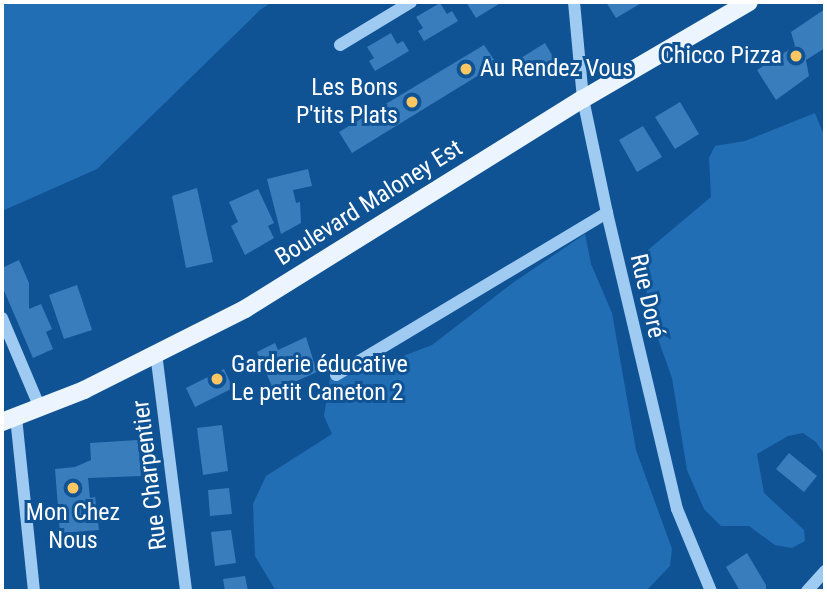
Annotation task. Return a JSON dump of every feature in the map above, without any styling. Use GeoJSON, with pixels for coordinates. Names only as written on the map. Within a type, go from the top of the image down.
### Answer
{"type":"FeatureCollection","features":[{"type":"Feature","properties":{"kind":"main road","name":"Boulevard Maloney Est"},"geometry":{"type":"LineString","coordinates":[[9,419],[105,380],[244,309],[583,99],[749,2]]}},
{"type":"Feature","properties":{"kind":"street"},"geometry":{"type":"LineString","coordinates":[[340,45],[411,2]]}},
{"type":"Feature","properties":{"kind":"street","name":"Rue Doré"},"geometry":{"type":"LineString","coordinates":[[574,2],[583,99],[607,213],[677,509],[711,591]]}},
{"type":"Feature","properties":{"kind":"street"},"geometry":{"type":"LineString","coordinates":[[336,375],[607,213]]}},
{"type":"Feature","properties":{"kind":"street"},"geometry":{"type":"LineString","coordinates":[[2,318],[40,408]]}},
{"type":"Feature","properties":{"kind":"street","name":"Rue Charpentier"},"geometry":{"type":"LineString","coordinates":[[156,353],[186,591]]}},
{"type":"Feature","properties":{"kind":"street"},"geometry":{"type":"LineString","coordinates":[[9,419],[34,591]]}},
{"type":"Feature","properties":{"kind":"street"},"geometry":{"type":"LineString","coordinates":[[807,591],[825,571]]}},
{"type":"Feature","properties":{"kind":"shaded area"},"geometry":{"type":"Polygon","coordinates":[[[2,2],[272,2],[260,10],[97,169],[2,211],[2,2]]]}},
{"type":"Feature","properties":{"kind":"shaded area"},"geometry":{"type":"Polygon","coordinates":[[[815,113],[825,138],[825,455],[816,442],[803,433],[788,436],[757,454],[764,493],[804,530],[805,541],[792,548],[775,545],[749,526],[721,526],[704,509],[687,470],[672,378],[646,305],[648,250],[711,197],[709,158],[715,146],[745,141],[815,113]]]}},
{"type":"Feature","properties":{"kind":"shaded area"},"geometry":{"type":"Polygon","coordinates":[[[585,234],[591,264],[612,313],[636,450],[672,549],[670,566],[646,591],[276,591],[255,556],[253,504],[266,476],[332,434],[324,416],[330,378],[357,374],[432,345],[514,282],[585,234]]]}},
{"type":"Feature","properties":{"kind":"building"},"geometry":{"type":"Polygon","coordinates":[[[466,2],[502,2],[476,18],[466,2]]]}},
{"type":"Feature","properties":{"kind":"building"},"geometry":{"type":"Polygon","coordinates":[[[606,2],[643,2],[616,18],[606,2]]]}},
{"type":"Feature","properties":{"kind":"building"},"geometry":{"type":"Polygon","coordinates":[[[440,3],[447,14],[452,11],[458,21],[424,41],[418,31],[423,28],[416,17],[440,3]]]}},
{"type":"Feature","properties":{"kind":"building"},"geometry":{"type":"Polygon","coordinates":[[[825,9],[825,48],[806,60],[809,76],[776,100],[757,70],[795,46],[791,32],[825,9]]]}},
{"type":"Feature","properties":{"kind":"building"},"geometry":{"type":"Polygon","coordinates":[[[391,33],[397,44],[403,41],[409,51],[375,71],[369,61],[374,58],[367,47],[391,33]]]}},
{"type":"Feature","properties":{"kind":"building"},"geometry":{"type":"Polygon","coordinates":[[[545,43],[556,62],[532,76],[521,58],[545,43]]]}},
{"type":"Feature","properties":{"kind":"building"},"geometry":{"type":"Polygon","coordinates":[[[484,45],[497,64],[352,153],[339,132],[484,45]]]}},
{"type":"Feature","properties":{"kind":"building"},"geometry":{"type":"Polygon","coordinates":[[[680,102],[699,134],[675,149],[655,117],[680,102]]]}},
{"type":"Feature","properties":{"kind":"building"},"geometry":{"type":"Polygon","coordinates":[[[643,126],[662,157],[637,172],[619,140],[643,126]]]}},
{"type":"Feature","properties":{"kind":"building"},"geometry":{"type":"Polygon","coordinates":[[[308,169],[312,186],[293,190],[296,203],[300,202],[301,223],[281,234],[267,179],[308,169]]]}},
{"type":"Feature","properties":{"kind":"building"},"geometry":{"type":"Polygon","coordinates":[[[197,188],[213,262],[186,268],[172,196],[197,188]]]}},
{"type":"Feature","properties":{"kind":"building"},"geometry":{"type":"Polygon","coordinates":[[[258,189],[274,223],[268,226],[274,238],[245,255],[231,226],[238,222],[229,202],[258,189]]]}},
{"type":"Feature","properties":{"kind":"building"},"geometry":{"type":"Polygon","coordinates":[[[19,260],[29,283],[29,309],[41,304],[52,329],[46,332],[53,349],[33,358],[2,286],[2,268],[19,260]]]}},
{"type":"Feature","properties":{"kind":"building"},"geometry":{"type":"Polygon","coordinates":[[[77,285],[92,330],[64,339],[49,295],[77,285]]]}},
{"type":"Feature","properties":{"kind":"building"},"geometry":{"type":"Polygon","coordinates":[[[306,337],[317,372],[274,391],[257,352],[275,343],[278,350],[306,337]]]}},
{"type":"Feature","properties":{"kind":"building","name":"Garderie éducative Le petit Caneton 2"},"geometry":{"type":"Polygon","coordinates":[[[224,369],[233,388],[195,407],[186,388],[224,369]]]}},
{"type":"Feature","properties":{"kind":"building"},"geometry":{"type":"Polygon","coordinates":[[[222,425],[228,471],[203,475],[197,428],[222,425]]]}},
{"type":"Feature","properties":{"kind":"building","name":"Mon Chez Nous"},"geometry":{"type":"Polygon","coordinates":[[[138,440],[141,476],[88,478],[90,498],[95,497],[99,530],[60,533],[55,469],[75,467],[91,460],[90,443],[138,440]]]}},
{"type":"Feature","properties":{"kind":"building"},"geometry":{"type":"Polygon","coordinates":[[[789,453],[817,476],[804,492],[776,469],[789,453]]]}},
{"type":"Feature","properties":{"kind":"building"},"geometry":{"type":"Polygon","coordinates":[[[229,488],[232,514],[210,516],[208,490],[229,488]]]}},
{"type":"Feature","properties":{"kind":"building"},"geometry":{"type":"Polygon","coordinates":[[[231,530],[236,563],[215,566],[211,532],[231,530]]]}},
{"type":"Feature","properties":{"kind":"building"},"geometry":{"type":"Polygon","coordinates":[[[747,553],[766,585],[766,591],[740,591],[726,567],[747,553]]]}},
{"type":"Feature","properties":{"kind":"building"},"geometry":{"type":"Polygon","coordinates":[[[245,576],[248,591],[225,591],[223,579],[245,576]]]}},
{"type":"Feature","properties":{"kind":"place","name":"Chicco Pizza"},"geometry":{"type":"Point","coordinates":[796,56]}},
{"type":"Feature","properties":{"kind":"place","name":"Au Rendez Vous"},"geometry":{"type":"Point","coordinates":[466,69]}},
{"type":"Feature","properties":{"kind":"place","name":"Les Bons P'tits Plats"},"geometry":{"type":"Point","coordinates":[412,102]}},
{"type":"Feature","properties":{"kind":"place","name":"Garderie éducative Le petit Caneton 2"},"geometry":{"type":"Point","coordinates":[217,379]}},
{"type":"Feature","properties":{"kind":"place","name":"Mon Chez Nous"},"geometry":{"type":"Point","coordinates":[73,488]}}]}
